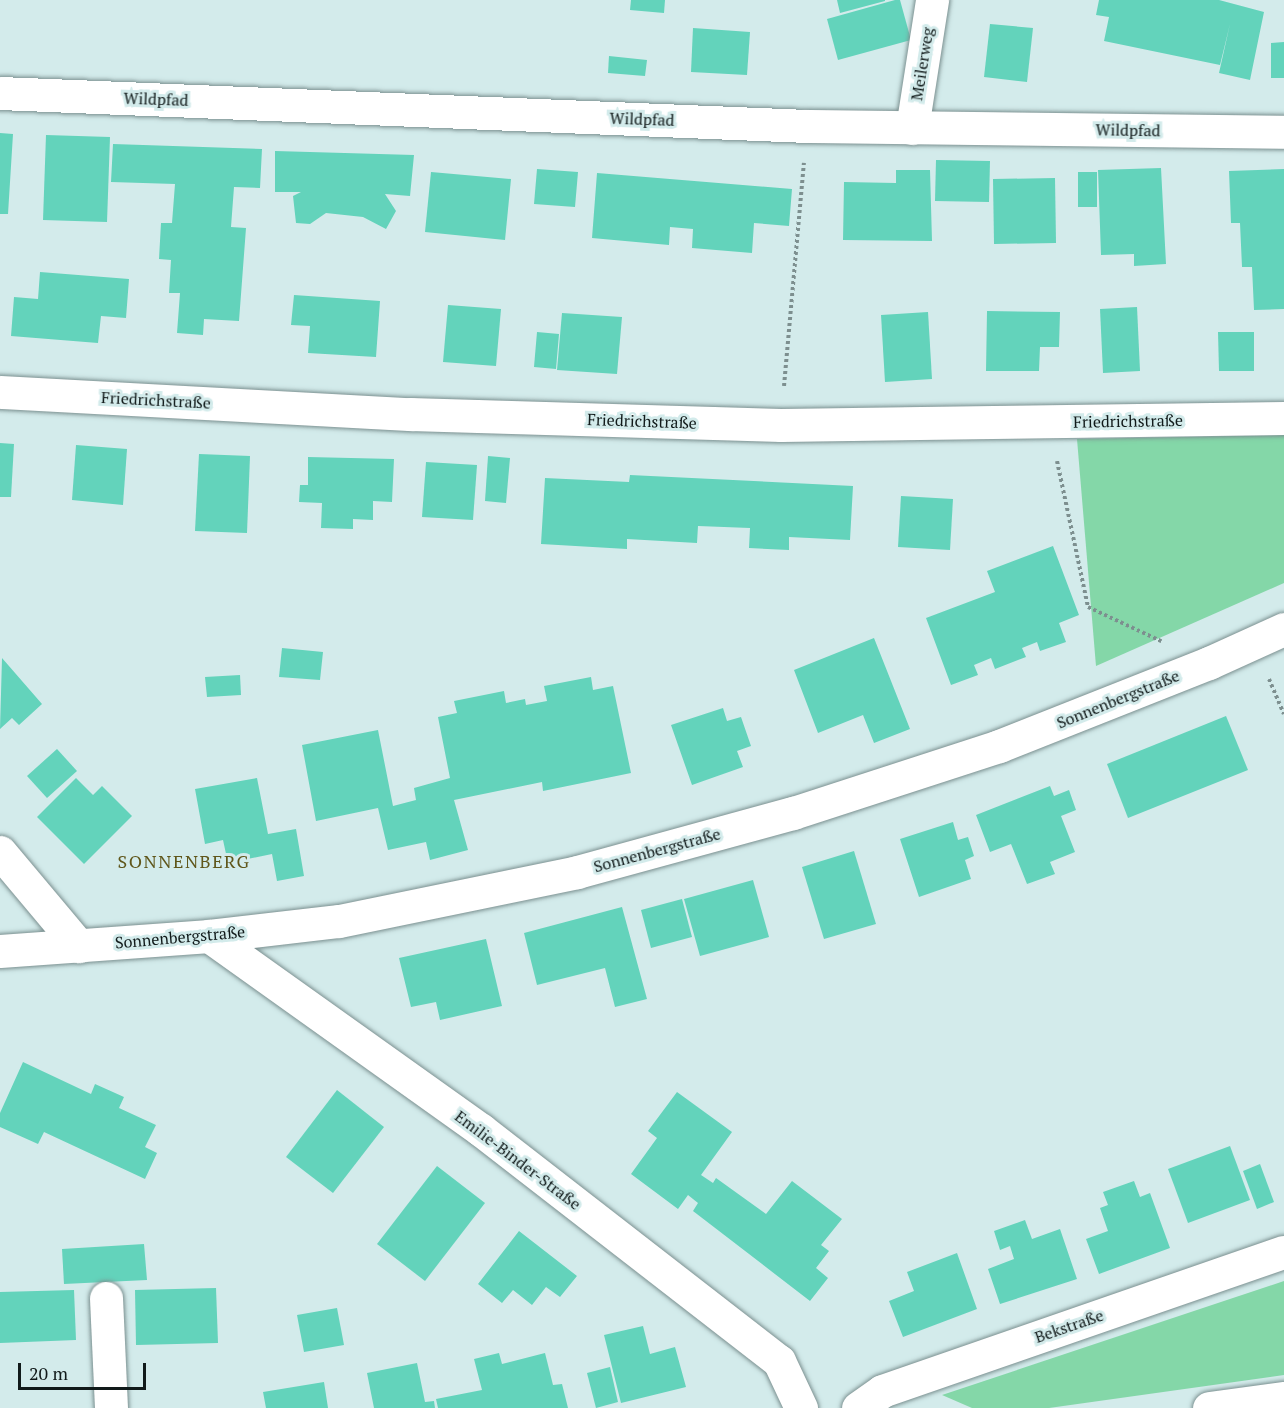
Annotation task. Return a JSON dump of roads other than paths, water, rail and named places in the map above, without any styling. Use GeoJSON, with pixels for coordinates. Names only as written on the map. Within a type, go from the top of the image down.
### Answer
{"type":"FeatureCollection","features":[{"type":"Feature","properties":{"kind":"street","name":"Meilerweg"},"geometry":{"type":"LineString","coordinates":[[912,128],[932,0]]}},
{"type":"Feature","properties":{"kind":"street","name":"Wildpfad"},"geometry":{"type":"LineString","coordinates":[[0,93],[807,126],[1284,132]]}},
{"type":"Feature","properties":{"kind":"street","name":"Friedrichstraße"},"geometry":{"type":"LineString","coordinates":[[0,392],[410,414],[781,425],[1284,418]]}},
{"type":"Feature","properties":{"kind":"street","name":"Sonnenbergstraße"},"geometry":{"type":"LineString","coordinates":[[0,951],[209,936],[339,921],[489,892],[577,872],[782,816],[999,746],[1209,663],[1284,629]]}},
{"type":"Feature","properties":{"kind":"street"},"geometry":{"type":"LineString","coordinates":[[0,852],[79,946]]}},
{"type":"Feature","properties":{"kind":"street","name":"Emilie-Binder-Straße"},"geometry":{"type":"LineString","coordinates":[[209,936],[481,1130],[779,1361],[801,1408]]}},
{"type":"Feature","properties":{"kind":"street","name":"Bekstraße"},"geometry":{"type":"LineString","coordinates":[[858,1408],[882,1391],[1284,1252]]}},
{"type":"Feature","properties":{"kind":"street"},"geometry":{"type":"LineString","coordinates":[[106,1298],[111,1408]]}},
{"type":"Feature","properties":{"kind":"street"},"geometry":{"type":"LineString","coordinates":[[1209,1408],[1284,1398]]}},
{"type":"Feature","properties":{"kind":"district","name":"SONNENBERG"},"geometry":{"type":"Point","coordinates":[184,861]}}]}
